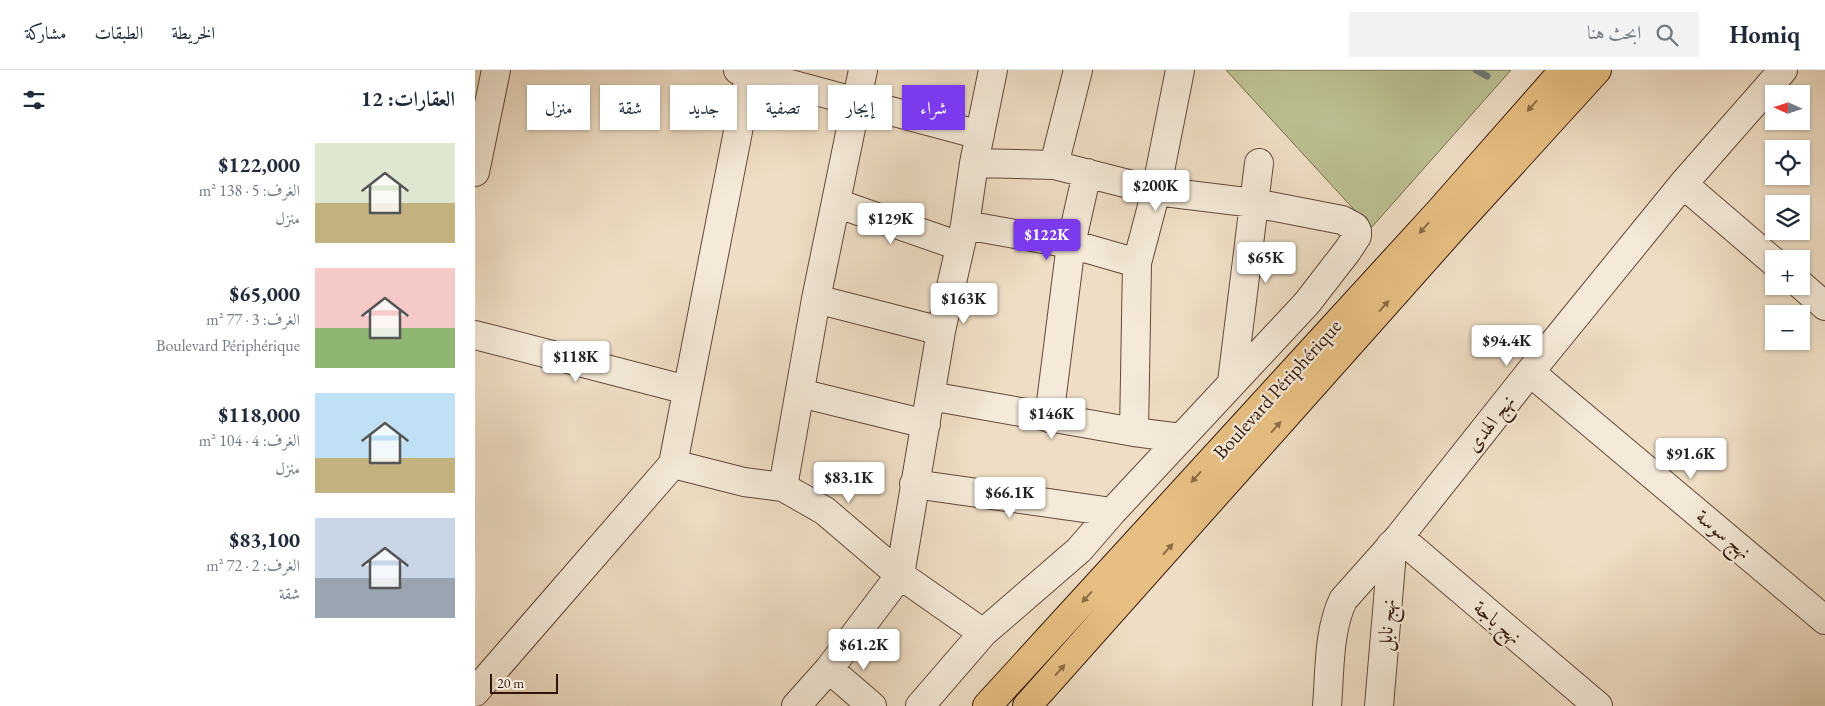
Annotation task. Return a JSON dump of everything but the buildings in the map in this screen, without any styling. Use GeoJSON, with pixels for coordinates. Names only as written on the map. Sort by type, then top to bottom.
{"type":"FeatureCollection","features":[{"type":"Feature","properties":{"kind":"highway","name":"Boulevard Périphérique"},"geometry":{"type":"LineString","coordinates":[[987,706],[1565,70]]}},
{"type":"Feature","properties":{"kind":"highway","name":"Boulevard Périphérique"},"geometry":{"type":"LineString","coordinates":[[1027,706],[1453,228],[1597,70]]}},
{"type":"Feature","properties":{"kind":"street"},"geometry":{"type":"LineString","coordinates":[[475,172],[496,70]]}},
{"type":"Feature","properties":{"kind":"street"},"geometry":{"type":"LineString","coordinates":[[860,85],[863,70]]}},
{"type":"Feature","properties":{"kind":"street"},"geometry":{"type":"LineString","coordinates":[[796,706],[829,669],[900,575],[941,331],[962,235],[979,135],[993,70]]}},
{"type":"Feature","properties":{"kind":"street"},"geometry":{"type":"LineString","coordinates":[[1054,165],[1077,70]]}},
{"type":"Feature","properties":{"kind":"street"},"geometry":{"type":"LineString","coordinates":[[1134,432],[1137,263],[1156,191],[1180,70]]}},
{"type":"Feature","properties":{"kind":"street","name":"نهج الهدى"},"geometry":{"type":"LineString","coordinates":[[1327,706],[1332,643],[1338,610],[1343,600],[1395,541],[1683,184],[1783,70]]}},
{"type":"Feature","properties":{"kind":"street"},"geometry":{"type":"LineString","coordinates":[[475,692],[673,464],[746,71],[828,94]]}},
{"type":"Feature","properties":{"kind":"street"},"geometry":{"type":"LineString","coordinates":[[892,111],[979,135]]}},
{"type":"Feature","properties":{"kind":"street"},"geometry":{"type":"LineString","coordinates":[[783,487],[816,299],[851,130]]}},
{"type":"Feature","properties":{"kind":"street"},"geometry":{"type":"LineString","coordinates":[[920,706],[983,633],[1079,550],[1232,382],[1307,303],[1357,236],[1355,227],[1342,220],[1254,203],[1156,191],[1054,165],[974,163]]}},
{"type":"Feature","properties":{"kind":"street"},"geometry":{"type":"LineString","coordinates":[[1232,382],[1259,163]]}},
{"type":"Feature","properties":{"kind":"street"},"geometry":{"type":"LineString","coordinates":[[1049,418],[1071,244],[1087,173]]}},
{"type":"Feature","properties":{"kind":"street"},"geometry":{"type":"LineString","coordinates":[[1683,184],[1765,254]]}},
{"type":"Feature","properties":{"kind":"street"},"geometry":{"type":"LineString","coordinates":[[836,203],[962,235],[1071,244],[1137,263]]}},
{"type":"Feature","properties":{"kind":"street"},"geometry":{"type":"LineString","coordinates":[[1810,293],[1825,306]]}},
{"type":"Feature","properties":{"kind":"street"},"geometry":{"type":"LineString","coordinates":[[816,299],[941,331]]}},
{"type":"Feature","properties":{"kind":"street"},"geometry":{"type":"LineString","coordinates":[[475,335],[687,390]]}},
{"type":"Feature","properties":{"kind":"street","name":"نهج سوسة"},"geometry":{"type":"LineString","coordinates":[[1530,372],[1825,620]]}},
{"type":"Feature","properties":{"kind":"street"},"geometry":{"type":"LineString","coordinates":[[800,393],[926,424]]}},
{"type":"Feature","properties":{"kind":"street"},"geometry":{"type":"LineString","coordinates":[[930,396],[1049,418],[1181,438]]}},
{"type":"Feature","properties":{"kind":"street"},"geometry":{"type":"LineString","coordinates":[[673,464],[735,480],[783,487],[825,511],[900,575],[983,633]]}},
{"type":"Feature","properties":{"kind":"street"},"geometry":{"type":"LineString","coordinates":[[914,484],[1112,512]]}},
{"type":"Feature","properties":{"kind":"street","name":"نهج نابل"},"geometry":{"type":"LineString","coordinates":[[1379,706],[1391,564],[1395,541]]}},
{"type":"Feature","properties":{"kind":"street","name":"نهج باجة"},"geometry":{"type":"LineString","coordinates":[[1395,541],[1598,706]]}},
{"type":"Feature","properties":{"kind":"street"},"geometry":{"type":"LineString","coordinates":[[829,669],[872,706]]}},
{"type":"Feature","properties":{"kind":"green space"},"geometry":{"type":"Polygon","coordinates":[[[1226,70],[1511,70],[1371,228],[1226,70]]]}},
{"type":"Feature","properties":{"kind":"waterway"},"geometry":{"type":"LineString","coordinates":[[1476,70],[1487,76]]}}]}
